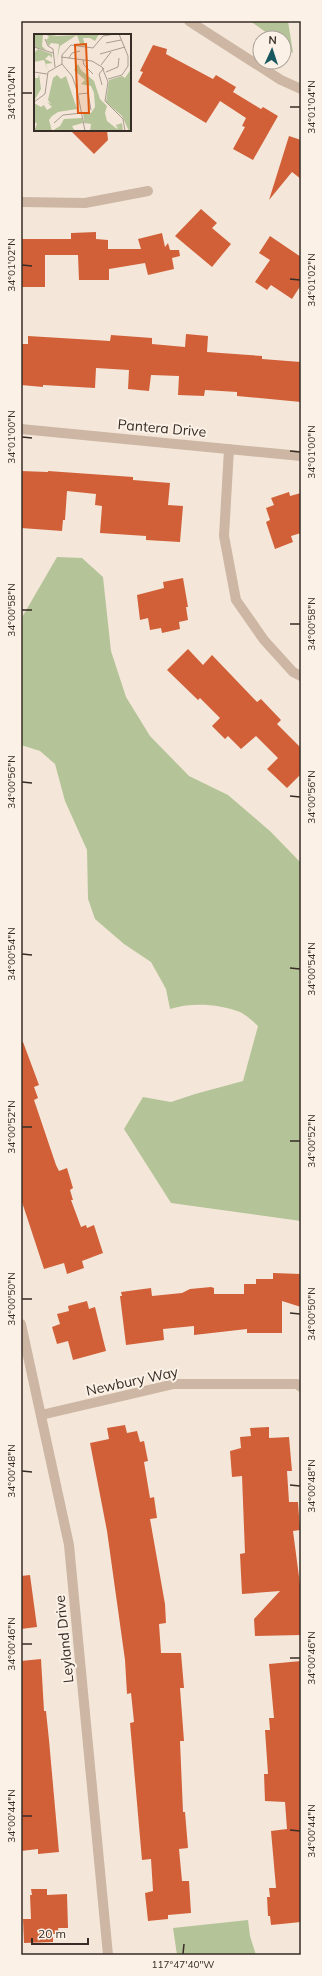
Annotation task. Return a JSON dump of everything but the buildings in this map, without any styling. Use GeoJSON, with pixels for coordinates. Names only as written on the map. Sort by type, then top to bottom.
{"type":"FeatureCollection","features":[{"type":"Feature","properties":{"kind":"street"},"geometry":{"type":"LineString","coordinates":[[189,21],[281,80],[301,89]]}},
{"type":"Feature","properties":{"kind":"street"},"geometry":{"type":"LineString","coordinates":[[21,202],[85,203],[148,191]]}},
{"type":"Feature","properties":{"kind":"street","name":"Pantera Drive"},"geometry":{"type":"LineString","coordinates":[[21,429],[301,456]]}},
{"type":"Feature","properties":{"kind":"street"},"geometry":{"type":"LineString","coordinates":[[230,449],[224,536],[236,600],[264,640],[293,672],[301,676]]}},
{"type":"Feature","properties":{"kind":"street","name":"Leyland Drive"},"geometry":{"type":"LineString","coordinates":[[21,1324],[69,1545],[108,1955]]}},
{"type":"Feature","properties":{"kind":"street","name":"Newbury Way"},"geometry":{"type":"LineString","coordinates":[[41,1415],[174,1384],[297,1384],[301,1387]]}},
{"type":"Feature","properties":{"kind":"green space"},"geometry":{"type":"Polygon","coordinates":[[[250,21],[288,21],[289,30],[263,30],[250,21]]]}},
{"type":"Feature","properties":{"kind":"green space"},"geometry":{"type":"Polygon","coordinates":[[[57,557],[82,558],[103,577],[111,651],[126,697],[150,736],[189,776],[228,795],[271,832],[301,863],[301,1221],[171,1203],[124,1129],[143,1097],[171,1102],[243,1081],[258,1026],[240,1012],[224,1007],[187,1005],[170,1009],[166,989],[151,962],[124,944],[95,919],[88,899],[87,850],[65,801],[55,764],[40,751],[21,745],[21,619],[57,557]]]}},
{"type":"Feature","properties":{"kind":"green space"},"geometry":{"type":"Polygon","coordinates":[[[248,1920],[250,1936],[256,1955],[177,1955],[173,1928],[248,1920]]]}}]}
